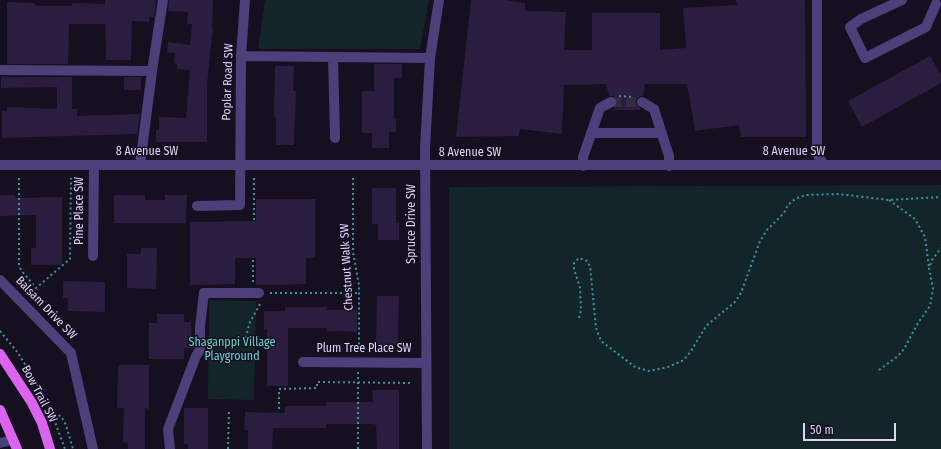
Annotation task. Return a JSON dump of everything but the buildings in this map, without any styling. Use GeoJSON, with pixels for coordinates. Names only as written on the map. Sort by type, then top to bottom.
{"type":"FeatureCollection","features":[{"type":"Feature","properties":{"kind":"main road","name":"Bow Trail SW"},"geometry":{"type":"LineString","coordinates":[[0,354],[32,403],[42,423],[50,449]]}},
{"type":"Feature","properties":{"kind":"main road"},"geometry":{"type":"LineString","coordinates":[[0,410],[15,444]]}},
{"type":"Feature","properties":{"kind":"street"},"geometry":{"type":"LineString","coordinates":[[140,165],[163,0]]}},
{"type":"Feature","properties":{"kind":"street","name":"Poplar Road SW"},"geometry":{"type":"LineString","coordinates":[[197,206],[240,205],[239,166],[241,56],[245,0]]}},
{"type":"Feature","properties":{"kind":"street","name":"Spruce Drive SW"},"geometry":{"type":"LineString","coordinates":[[427,449],[425,166],[430,58],[439,0]]}},
{"type":"Feature","properties":{"kind":"street"},"geometry":{"type":"LineString","coordinates":[[817,0],[817,154],[824,165]]}},
{"type":"Feature","properties":{"kind":"street"},"geometry":{"type":"LineString","coordinates":[[902,0],[850,27],[865,58],[926,27],[935,4]]}},
{"type":"Feature","properties":{"kind":"street"},"geometry":{"type":"LineString","coordinates":[[241,56],[430,58]]}},
{"type":"Feature","properties":{"kind":"street"},"geometry":{"type":"LineString","coordinates":[[333,57],[335,138]]}},
{"type":"Feature","properties":{"kind":"street"},"geometry":{"type":"LineString","coordinates":[[0,70],[152,71]]}},
{"type":"Feature","properties":{"kind":"street"},"geometry":{"type":"LineString","coordinates":[[583,166],[583,157],[600,108],[614,99]]}},
{"type":"Feature","properties":{"kind":"street"},"geometry":{"type":"LineString","coordinates":[[640,99],[654,109],[669,156],[669,166]]}},
{"type":"Feature","properties":{"kind":"street"},"geometry":{"type":"LineString","coordinates":[[591,133],[662,133]]}},
{"type":"Feature","properties":{"kind":"street","name":"8 Avenue SW"},"geometry":{"type":"LineString","coordinates":[[0,165],[941,165]]}},
{"type":"Feature","properties":{"kind":"street","name":"Pine Place SW"},"geometry":{"type":"LineString","coordinates":[[93,256],[94,165]]}},
{"type":"Feature","properties":{"kind":"street","name":"Balsam Drive SW"},"geometry":{"type":"LineString","coordinates":[[0,280],[71,353],[93,449]]}},
{"type":"Feature","properties":{"kind":"street"},"geometry":{"type":"LineString","coordinates":[[170,449],[168,430],[200,350],[200,326],[204,293],[257,290]]}},
{"type":"Feature","properties":{"kind":"street","name":"Plum Tree Place SW"},"geometry":{"type":"LineString","coordinates":[[303,362],[426,363]]}},
{"type":"Feature","properties":{"kind":"street"},"geometry":{"type":"LineString","coordinates":[[0,443],[15,444]]}},
{"type":"Feature","properties":{"kind":"path"},"geometry":{"type":"LineString","coordinates":[[614,99],[640,99]]}},
{"type":"Feature","properties":{"kind":"path"},"geometry":{"type":"LineString","coordinates":[[19,178],[19,264],[21,270],[36,288],[70,259],[70,178]]}},
{"type":"Feature","properties":{"kind":"path"},"geometry":{"type":"LineString","coordinates":[[254,178],[254,221]]}},
{"type":"Feature","properties":{"kind":"path","name":"Chestnut Walk SW"},"geometry":{"type":"LineString","coordinates":[[354,178],[353,252],[359,292],[359,356]]}},
{"type":"Feature","properties":{"kind":"path"},"geometry":{"type":"LineString","coordinates":[[579,318],[581,310],[580,288],[574,269],[574,264],[579,258],[587,261],[590,266],[596,328],[601,341],[635,367],[649,371],[668,367],[684,360],[691,352],[706,326],[735,302],[741,293],[760,241],[767,230],[784,214],[788,204],[795,199],[806,195],[838,194],[888,199],[941,197]]}},
{"type":"Feature","properties":{"kind":"path"},"geometry":{"type":"LineString","coordinates":[[879,370],[898,356],[904,349],[918,323],[930,306],[933,289],[925,236],[915,219],[888,199]]}},
{"type":"Feature","properties":{"kind":"path"},"geometry":{"type":"LineString","coordinates":[[929,268],[932,260],[941,248]]}},
{"type":"Feature","properties":{"kind":"path"},"geometry":{"type":"LineString","coordinates":[[253,258],[257,290],[261,302],[259,310],[249,324],[246,338],[258,342],[266,340]]}},
{"type":"Feature","properties":{"kind":"path"},"geometry":{"type":"LineString","coordinates":[[257,290],[359,292]]}},
{"type":"Feature","properties":{"kind":"path"},"geometry":{"type":"LineString","coordinates":[[0,331],[18,353],[39,386],[56,423],[65,449]]}},
{"type":"Feature","properties":{"kind":"path"},"geometry":{"type":"LineString","coordinates":[[358,370],[358,449]]}},
{"type":"Feature","properties":{"kind":"path"},"geometry":{"type":"LineString","coordinates":[[279,409],[279,389],[317,388],[317,382],[413,383]]}},
{"type":"Feature","properties":{"kind":"path"},"geometry":{"type":"LineString","coordinates":[[228,449],[229,409]]}},
{"type":"Feature","properties":{"kind":"path"},"geometry":{"type":"LineString","coordinates":[[52,414],[61,416],[66,425],[73,449]]}},
{"type":"Feature","properties":{"kind":"green space"},"geometry":{"type":"Polygon","coordinates":[[[265,0],[429,0],[420,49],[258,49],[265,0]]]}},
{"type":"Feature","properties":{"kind":"green space"},"geometry":{"type":"Polygon","coordinates":[[[941,185],[941,449],[449,449],[449,187],[941,185]]]}},
{"type":"Feature","properties":{"kind":"green space","name":"Shaganppi Village Playground"},"geometry":{"type":"Polygon","coordinates":[[[209,300],[256,301],[254,400],[208,399],[209,300]]]}},
{"type":"Feature","properties":{"kind":"tunnel"},"geometry":{"type":"LineString","coordinates":[[611,102],[642,102]]}}]}
